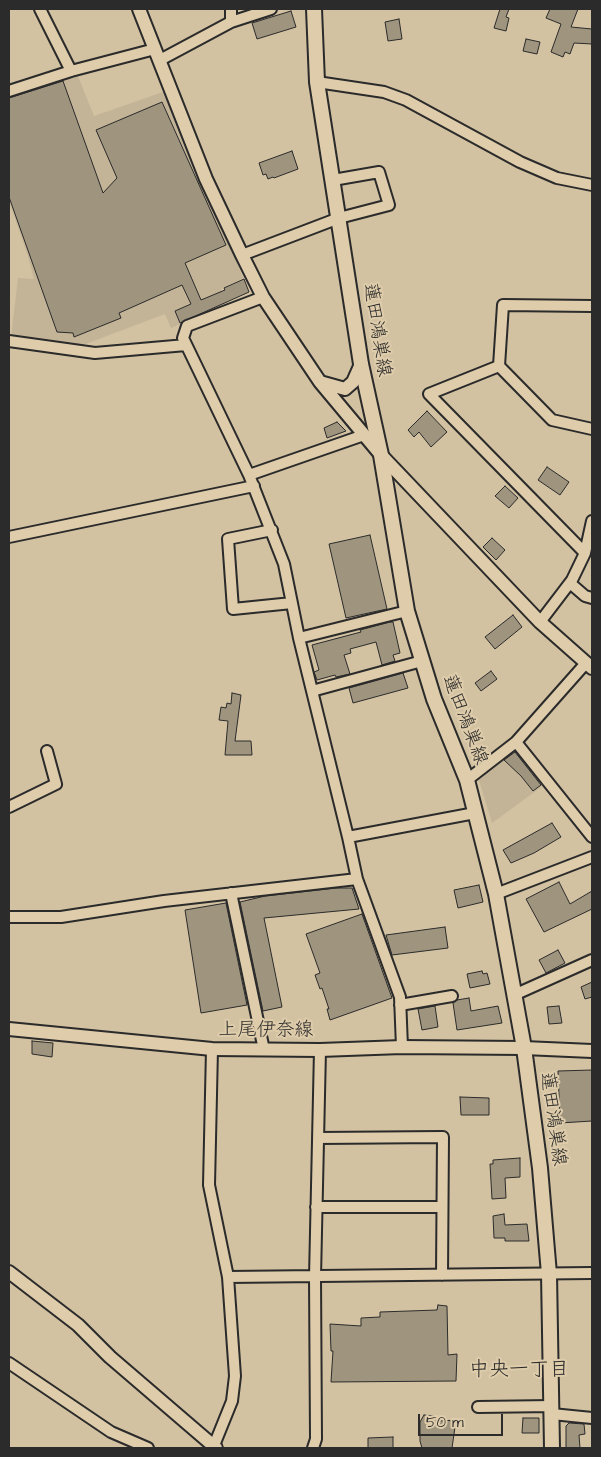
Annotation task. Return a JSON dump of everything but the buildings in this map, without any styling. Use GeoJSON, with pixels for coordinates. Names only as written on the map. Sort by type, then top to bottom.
{"type":"FeatureCollection","features":[{"type":"Feature","properties":{"kind":"main road","name":"蓮田鴻巣線"},"geometry":{"type":"LineString","coordinates":[[314,9],[317,82],[361,364],[381,455],[407,611],[434,699],[467,780],[496,894],[524,1048],[540,1168],[549,1274],[552,1448]]}},
{"type":"Feature","properties":{"kind":"street"},"geometry":{"type":"LineString","coordinates":[[40,9],[71,71]]}},
{"type":"Feature","properties":{"kind":"street"},"geometry":{"type":"LineString","coordinates":[[139,9],[206,179],[242,255],[263,297],[320,382],[381,455],[540,622],[589,665],[516,742],[467,780]]}},
{"type":"Feature","properties":{"kind":"street"},"geometry":{"type":"LineString","coordinates":[[231,9],[231,22]]}},
{"type":"Feature","properties":{"kind":"street"},"geometry":{"type":"LineString","coordinates":[[9,91],[71,71],[158,55],[231,22],[271,9]]}},
{"type":"Feature","properties":{"kind":"street"},"geometry":{"type":"LineString","coordinates":[[317,82],[384,92],[398,97],[520,162],[558,178],[592,185]]}},
{"type":"Feature","properties":{"kind":"street"},"geometry":{"type":"LineString","coordinates":[[242,255],[339,218],[389,205],[379,172],[333,180]]}},
{"type":"Feature","properties":{"kind":"street"},"geometry":{"type":"LineString","coordinates":[[263,297],[187,326],[183,338],[250,475],[284,564],[299,638],[357,879],[400,997],[402,1047]]}},
{"type":"Feature","properties":{"kind":"street"},"geometry":{"type":"LineString","coordinates":[[592,306],[503,305],[499,366],[552,420],[592,428]]}},
{"type":"Feature","properties":{"kind":"street"},"geometry":{"type":"LineString","coordinates":[[9,340],[95,353],[186,345]]}},
{"type":"Feature","properties":{"kind":"street"},"geometry":{"type":"LineString","coordinates":[[320,382],[345,389],[353,382],[361,364]]}},
{"type":"Feature","properties":{"kind":"street"},"geometry":{"type":"LineString","coordinates":[[499,366],[429,394],[585,553]]}},
{"type":"Feature","properties":{"kind":"street"},"geometry":{"type":"LineString","coordinates":[[250,475],[364,435]]}},
{"type":"Feature","properties":{"kind":"street"},"geometry":{"type":"LineString","coordinates":[[9,537],[254,486]]}},
{"type":"Feature","properties":{"kind":"street"},"geometry":{"type":"LineString","coordinates":[[540,622],[570,583],[585,553],[592,527]]}},
{"type":"Feature","properties":{"kind":"street"},"geometry":{"type":"LineString","coordinates":[[272,530],[228,539],[233,609],[292,603]]}},
{"type":"Feature","properties":{"kind":"street"},"geometry":{"type":"LineString","coordinates":[[570,583],[585,596],[592,598]]}},
{"type":"Feature","properties":{"kind":"street"},"geometry":{"type":"LineString","coordinates":[[299,638],[407,611]]}},
{"type":"Feature","properties":{"kind":"street"},"geometry":{"type":"LineString","coordinates":[[312,691],[422,661]]}},
{"type":"Feature","properties":{"kind":"street"},"geometry":{"type":"LineString","coordinates":[[516,742],[592,837]]}},
{"type":"Feature","properties":{"kind":"street"},"geometry":{"type":"LineString","coordinates":[[9,807],[56,784],[47,751]]}},
{"type":"Feature","properties":{"kind":"street"},"geometry":{"type":"LineString","coordinates":[[348,837],[475,813]]}},
{"type":"Feature","properties":{"kind":"street"},"geometry":{"type":"LineString","coordinates":[[496,894],[592,857]]}},
{"type":"Feature","properties":{"kind":"street"},"geometry":{"type":"LineString","coordinates":[[9,917],[61,917],[164,901],[357,879]]}},
{"type":"Feature","properties":{"kind":"street"},"geometry":{"type":"LineString","coordinates":[[231,893],[264,1050]]}},
{"type":"Feature","properties":{"kind":"street"},"geometry":{"type":"LineString","coordinates":[[514,995],[592,960]]}},
{"type":"Feature","properties":{"kind":"street"},"geometry":{"type":"LineString","coordinates":[[400,1004],[452,996]]}},
{"type":"Feature","properties":{"kind":"street","name":"上尾伊奈線"},"geometry":{"type":"LineString","coordinates":[[9,1030],[212,1049],[320,1050],[402,1047],[524,1048],[592,1051]]}},
{"type":"Feature","properties":{"kind":"street"},"geometry":{"type":"LineString","coordinates":[[9,1272],[78,1325],[110,1357],[215,1448],[232,1401],[235,1376],[228,1277],[209,1185],[212,1049]]}},
{"type":"Feature","properties":{"kind":"street"},"geometry":{"type":"LineString","coordinates":[[313,1448],[316,1439],[315,1277],[320,1050]]}},
{"type":"Feature","properties":{"kind":"street"},"geometry":{"type":"LineString","coordinates":[[318,1138],[443,1137],[442,1274]]}},
{"type":"Feature","properties":{"kind":"street"},"geometry":{"type":"LineString","coordinates":[[316,1207],[442,1207]]}},
{"type":"Feature","properties":{"kind":"street"},"geometry":{"type":"LineString","coordinates":[[228,1277],[592,1272]]}},
{"type":"Feature","properties":{"kind":"street"},"geometry":{"type":"LineString","coordinates":[[9,1363],[110,1432],[148,1448]]}},
{"type":"Feature","properties":{"kind":"street"},"geometry":{"type":"LineString","coordinates":[[478,1406],[552,1410],[592,1418]]}},
{"type":"Feature","properties":{"kind":"shaded area"},"geometry":{"type":"Polygon","coordinates":[[[77,74],[94,116],[166,91],[243,278],[221,289],[227,303],[171,328],[165,314],[75,348],[11,337],[18,278],[34,279],[9,202],[9,97],[77,74]]]}},
{"type":"Feature","properties":{"kind":"shaded area"},"geometry":{"type":"Polygon","coordinates":[[[511,749],[516,749],[544,785],[492,823],[478,777],[511,749]]]}},
{"type":"Feature","properties":{"kind":"district","name":"中央一丁目"},"geometry":{"type":"Point","coordinates":[519,1371]}}]}
